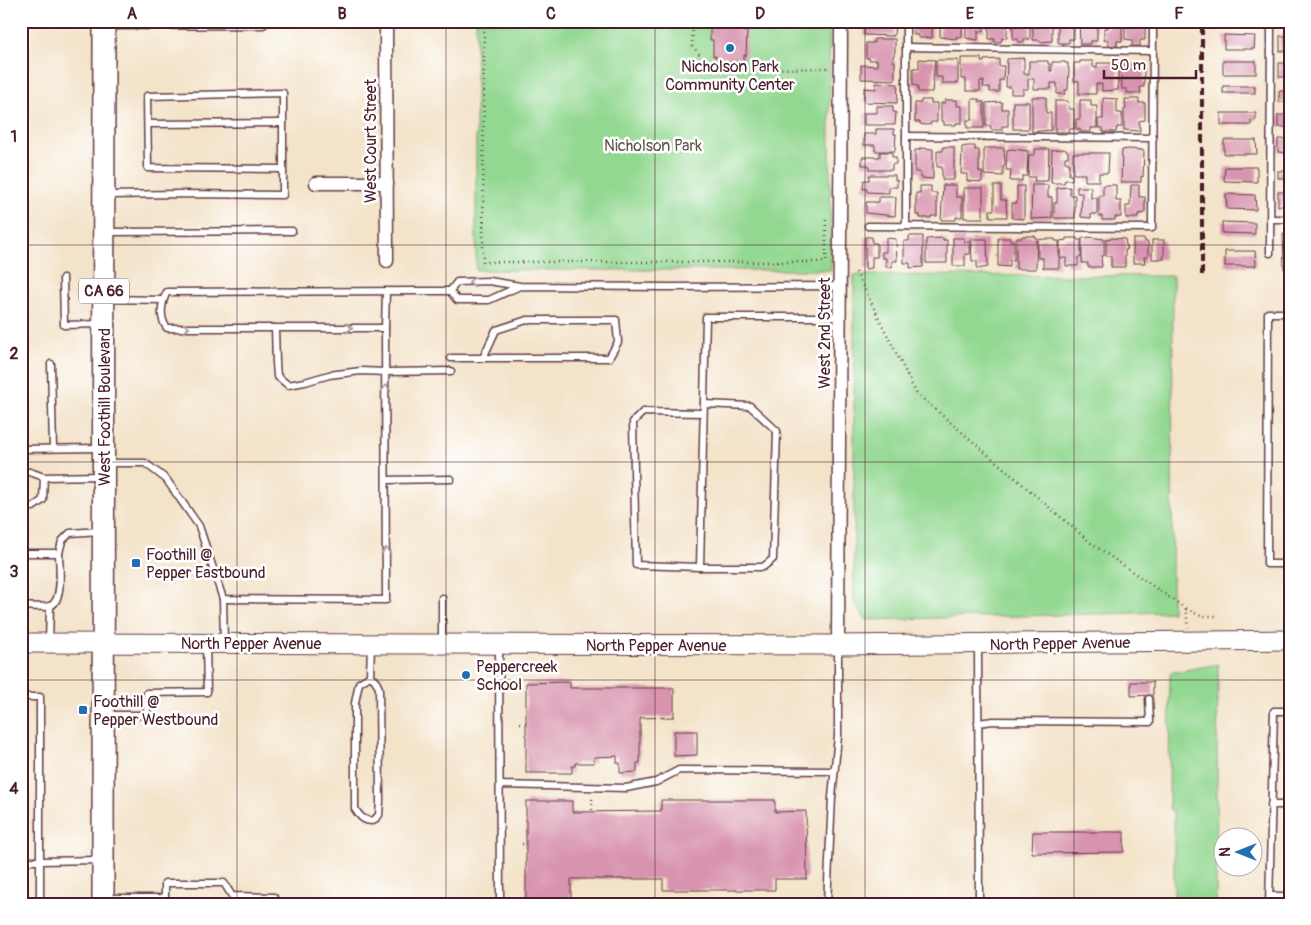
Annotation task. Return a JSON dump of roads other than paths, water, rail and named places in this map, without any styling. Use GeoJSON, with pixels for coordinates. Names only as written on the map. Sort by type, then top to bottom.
{"type":"FeatureCollection","features":[{"type":"Feature","properties":{"kind":"main road","name":"West Foothill Boulevard"},"geometry":{"type":"LineString","coordinates":[[103,901],[104,24]]}},
{"type":"Feature","properties":{"kind":"main road","name":"North Pepper Avenue"},"geometry":{"type":"LineString","coordinates":[[21,644],[838,645],[1290,640]]}},
{"type":"Feature","properties":{"kind":"street","name":"West Court Street"},"geometry":{"type":"LineString","coordinates":[[386,21],[387,261]]}},
{"type":"Feature","properties":{"kind":"street","name":"West 2nd Street"},"geometry":{"type":"LineString","coordinates":[[838,645],[840,21]]}},
{"type":"Feature","properties":{"kind":"street"},"geometry":{"type":"LineString","coordinates":[[316,184],[387,183]]}},
{"type":"Feature","properties":{"kind":"lane"},"geometry":{"type":"LineString","coordinates":[[104,24],[262,25],[269,21]]}},
{"type":"Feature","properties":{"kind":"lane"},"geometry":{"type":"LineString","coordinates":[[906,21],[906,226]]}},
{"type":"Feature","properties":{"kind":"lane"},"geometry":{"type":"LineString","coordinates":[[868,226],[1152,228],[1153,21]]}},
{"type":"Feature","properties":{"kind":"lane"},"geometry":{"type":"LineString","coordinates":[[1270,253],[1271,21]]}},
{"type":"Feature","properties":{"kind":"lane"},"geometry":{"type":"LineString","coordinates":[[906,47],[1153,51]]}},
{"type":"Feature","properties":{"kind":"lane"},"geometry":{"type":"LineString","coordinates":[[104,196],[178,194],[283,195],[283,169],[283,93],[147,96],[148,168],[283,169]]}},
{"type":"Feature","properties":{"kind":"lane"},"geometry":{"type":"LineString","coordinates":[[148,124],[283,123]]}},
{"type":"Feature","properties":{"kind":"lane"},"geometry":{"type":"LineString","coordinates":[[906,136],[1153,138]]}},
{"type":"Feature","properties":{"kind":"lane"},"geometry":{"type":"LineString","coordinates":[[1270,219],[1290,219]]}},
{"type":"Feature","properties":{"kind":"lane"},"geometry":{"type":"LineString","coordinates":[[104,232],[292,231]]}},
{"type":"Feature","properties":{"kind":"lane"},"geometry":{"type":"LineString","coordinates":[[64,278],[64,325],[104,324]]}},
{"type":"Feature","properties":{"kind":"lane"},"geometry":{"type":"LineString","coordinates":[[450,291],[457,282],[489,281],[520,286],[840,286]]}},
{"type":"Feature","properties":{"kind":"lane"},"geometry":{"type":"LineString","coordinates":[[450,291],[457,300],[489,300],[520,286]]}},
{"type":"Feature","properties":{"kind":"lane"},"geometry":{"type":"LineString","coordinates":[[223,599],[386,600],[386,291]]}},
{"type":"Feature","properties":{"kind":"lane"},"geometry":{"type":"LineString","coordinates":[[386,328],[168,328],[162,322],[163,300],[168,292],[450,291]]}},
{"type":"Feature","properties":{"kind":"lane"},"geometry":{"type":"LineString","coordinates":[[104,299],[163,300]]}},
{"type":"Feature","properties":{"kind":"lane"},"geometry":{"type":"LineString","coordinates":[[1290,313],[1268,312],[1267,555],[1267,564],[1290,564]]}},
{"type":"Feature","properties":{"kind":"lane"},"geometry":{"type":"LineString","coordinates":[[700,566],[706,317],[840,317]]}},
{"type":"Feature","properties":{"kind":"lane"},"geometry":{"type":"LineString","coordinates":[[450,358],[483,358],[609,358],[618,342],[616,320],[527,320],[496,330],[483,358]]}},
{"type":"Feature","properties":{"kind":"lane"},"geometry":{"type":"LineString","coordinates":[[276,328],[278,376],[288,385],[329,375],[353,372],[450,371]]}},
{"type":"Feature","properties":{"kind":"lane"},"geometry":{"type":"LineString","coordinates":[[51,364],[53,448]]}},
{"type":"Feature","properties":{"kind":"lane"},"geometry":{"type":"LineString","coordinates":[[703,413],[643,412],[633,422],[636,565],[764,566],[773,559],[777,431],[750,406],[704,404]]}},
{"type":"Feature","properties":{"kind":"lane"},"geometry":{"type":"LineString","coordinates":[[21,448],[53,448],[104,462],[145,464],[166,479],[199,526],[223,599],[207,692],[147,693],[147,715],[104,715]]}},
{"type":"Feature","properties":{"kind":"lane"},"geometry":{"type":"LineString","coordinates":[[21,472],[30,472],[44,477],[104,462]]}},
{"type":"Feature","properties":{"kind":"lane"},"geometry":{"type":"LineString","coordinates":[[21,507],[33,507],[42,500],[44,477]]}},
{"type":"Feature","properties":{"kind":"lane"},"geometry":{"type":"LineString","coordinates":[[386,480],[451,480]]}},
{"type":"Feature","properties":{"kind":"lane"},"geometry":{"type":"LineString","coordinates":[[21,606],[50,606],[57,600],[59,593],[59,553],[62,541],[70,533],[104,531]]}},
{"type":"Feature","properties":{"kind":"lane"},"geometry":{"type":"LineString","coordinates":[[21,553],[59,553]]}},
{"type":"Feature","properties":{"kind":"lane"},"geometry":{"type":"LineString","coordinates":[[442,598],[442,644]]}},
{"type":"Feature","properties":{"kind":"lane"},"geometry":{"type":"LineString","coordinates":[[50,606],[50,643]]}},
{"type":"Feature","properties":{"kind":"lane"},"geometry":{"type":"LineString","coordinates":[[370,676],[371,644]]}},
{"type":"Feature","properties":{"kind":"lane"},"geometry":{"type":"LineString","coordinates":[[499,644],[500,904]]}},
{"type":"Feature","properties":{"kind":"lane"},"geometry":{"type":"LineString","coordinates":[[978,644],[979,904]]}},
{"type":"Feature","properties":{"kind":"lane"},"geometry":{"type":"LineString","coordinates":[[827,904],[834,771],[838,736],[838,645]]}},
{"type":"Feature","properties":{"kind":"lane"},"geometry":{"type":"LineString","coordinates":[[370,676],[375,680],[379,688],[380,802],[379,815],[373,821],[366,821],[359,816],[355,809],[355,703],[359,683],[370,676]]}},
{"type":"Feature","properties":{"kind":"lane"},"geometry":{"type":"LineString","coordinates":[[21,697],[40,697],[40,904]]}},
{"type":"Feature","properties":{"kind":"lane"},"geometry":{"type":"LineString","coordinates":[[978,724],[993,721],[1150,722],[1149,699]]}},
{"type":"Feature","properties":{"kind":"lane"},"geometry":{"type":"LineString","coordinates":[[1269,904],[1274,711],[1290,711]]}},
{"type":"Feature","properties":{"kind":"lane"},"geometry":{"type":"LineString","coordinates":[[500,785],[626,788],[656,782],[679,770],[834,771]]}},
{"type":"Feature","properties":{"kind":"lane"},"geometry":{"type":"LineString","coordinates":[[1271,805],[1290,805]]}},
{"type":"Feature","properties":{"kind":"lane"},"geometry":{"type":"LineString","coordinates":[[21,861],[104,860]]}},
{"type":"Feature","properties":{"kind":"lane"},"geometry":{"type":"LineString","coordinates":[[103,901],[165,898],[165,883],[224,883],[232,896],[274,897]]}},
{"type":"Feature","properties":{"kind":"lane"},"geometry":{"type":"LineString","coordinates":[[1270,896],[1290,896]]}},
{"type":"Feature","properties":{"kind":"railway"},"geometry":{"type":"LineString","coordinates":[[1202,21],[1202,275]]}},
{"type":"Feature","properties":{"kind":"place","name":"Nicholson Park Community Center"},"geometry":{"type":"Point","coordinates":[730,48]}},
{"type":"Feature","properties":{"kind":"place","name":"Foothill @ Pepper Eastbound"},"geometry":{"type":"Point","coordinates":[136,563]}},
{"type":"Feature","properties":{"kind":"place","name":"Peppercreek School"},"geometry":{"type":"Point","coordinates":[466,675]}},
{"type":"Feature","properties":{"kind":"place","name":"Foothill @ Pepper Westbound"},"geometry":{"type":"Point","coordinates":[83,710]}},
{"type":"Feature","properties":{"kind":"park label","name":"Nicholson Park"},"geometry":{"type":"Point","coordinates":[653,145]}}]}
